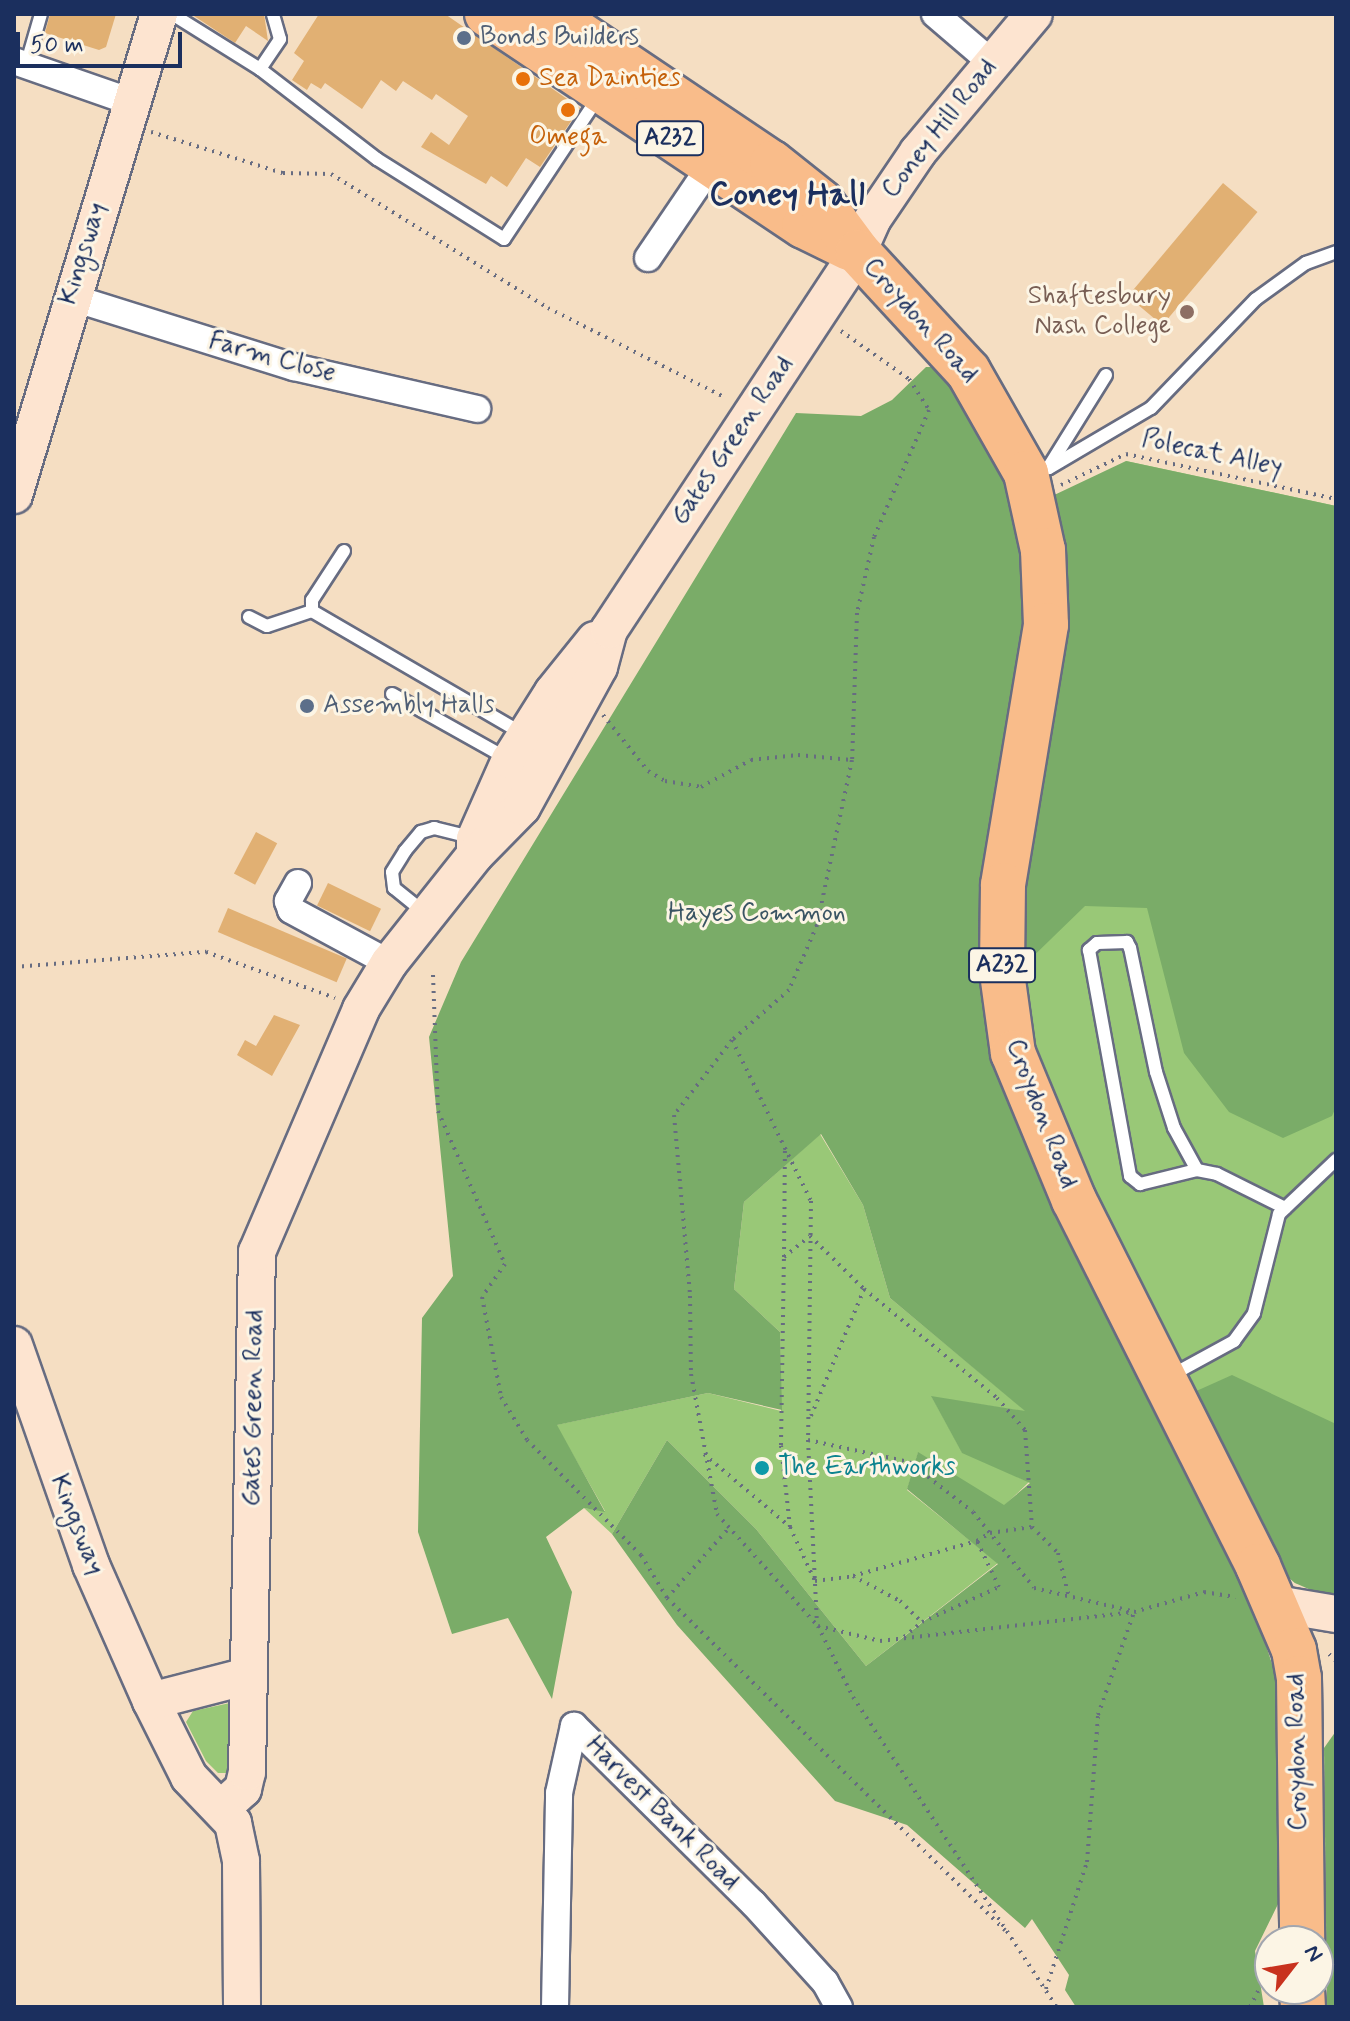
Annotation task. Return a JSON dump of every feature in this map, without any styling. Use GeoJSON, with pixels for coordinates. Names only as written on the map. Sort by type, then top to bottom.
{"type":"FeatureCollection","features":[{"type":"Feature","properties":{"kind":"highway","name":"Croydon Road"},"geometry":{"type":"LineString","coordinates":[[487,14],[601,92],[721,151]]}},
{"type":"Feature","properties":{"kind":"highway","name":"Croydon Road"},"geometry":{"type":"LineString","coordinates":[[550,14],[721,151],[804,226],[858,252],[902,294],[968,371],[1037,471],[1046,625],[1003,885],[1007,1017],[1028,1094],[1163,1381],[1276,1604],[1299,1678],[1302,1925]]}},
{"type":"Feature","properties":{"kind":"street","name":"Kingsway"},"geometry":{"type":"LineString","coordinates":[[14,495],[70,297],[138,116],[159,14]]}},
{"type":"Feature","properties":{"kind":"street"},"geometry":{"type":"LineString","coordinates":[[935,14],[991,62]]}},
{"type":"Feature","properties":{"kind":"street","name":"Coney Hill Road"},"geometry":{"type":"LineString","coordinates":[[858,252],[872,220],[918,152],[1034,14]]}},
{"type":"Feature","properties":{"kind":"street"},"geometry":{"type":"LineString","coordinates":[[20,63],[138,116]]}},
{"type":"Feature","properties":{"kind":"street"},"geometry":{"type":"LineString","coordinates":[[648,258],[721,151]]}},
{"type":"Feature","properties":{"kind":"street","name":"Gates Green Road"},"geometry":{"type":"LineString","coordinates":[[475,847],[522,807],[585,691],[609,630],[858,252]]}},
{"type":"Feature","properties":{"kind":"street","name":"Farm Close"},"geometry":{"type":"LineString","coordinates":[[70,297],[294,367],[477,409]]}},
{"type":"Feature","properties":{"kind":"street","name":"Gates Green Road"},"geometry":{"type":"LineString","coordinates":[[223,1807],[245,1782],[257,1252],[361,1009],[389,963],[475,847],[518,747],[582,652],[609,630]]}},
{"type":"Feature","properties":{"kind":"street"},"geometry":{"type":"LineString","coordinates":[[298,883],[288,901],[291,910],[389,963]]}},
{"type":"Feature","properties":{"kind":"street","name":"Kingsway"},"geometry":{"type":"LineString","coordinates":[[14,1345],[91,1565],[151,1701],[189,1777],[202,1794],[223,1807]]}},
{"type":"Feature","properties":{"kind":"street"},"geometry":{"type":"LineString","coordinates":[[1276,1604],[1336,1614]]}},
{"type":"Feature","properties":{"kind":"street"},"geometry":{"type":"LineString","coordinates":[[151,1701],[248,1676]]}},
{"type":"Feature","properties":{"kind":"street","name":"Harvest Bank Road"},"geometry":{"type":"LineString","coordinates":[[555,2007],[559,1793],[574,1726],[753,1903],[825,1982],[839,2007]]}},
{"type":"Feature","properties":{"kind":"street"},"geometry":{"type":"LineString","coordinates":[[223,1807],[236,1831],[241,1861],[242,2007]]}},
{"type":"Feature","properties":{"kind":"lane"},"geometry":{"type":"LineString","coordinates":[[20,63],[41,14]]}},
{"type":"Feature","properties":{"kind":"lane"},"geometry":{"type":"LineString","coordinates":[[172,14],[260,69],[377,159],[504,239],[601,92]]}},
{"type":"Feature","properties":{"kind":"lane"},"geometry":{"type":"LineString","coordinates":[[260,69],[280,39],[273,14]]}},
{"type":"Feature","properties":{"kind":"lane"},"geometry":{"type":"LineString","coordinates":[[1037,471],[1151,408],[1256,299],[1306,263],[1336,252]]}},
{"type":"Feature","properties":{"kind":"lane"},"geometry":{"type":"LineString","coordinates":[[1037,471],[1106,375]]}},
{"type":"Feature","properties":{"kind":"lane"},"geometry":{"type":"LineString","coordinates":[[312,611],[312,600],[344,551]]}},
{"type":"Feature","properties":{"kind":"lane"},"geometry":{"type":"LineString","coordinates":[[249,617],[267,626],[312,611]]}},
{"type":"Feature","properties":{"kind":"lane"},"geometry":{"type":"LineString","coordinates":[[312,611],[518,747]]}},
{"type":"Feature","properties":{"kind":"lane"},"geometry":{"type":"LineString","coordinates":[[392,694],[518,747]]}},
{"type":"Feature","properties":{"kind":"lane"},"geometry":{"type":"LineString","coordinates":[[427,915],[394,888],[392,872],[399,861],[421,832],[434,828],[446,827],[475,847]]}},
{"type":"Feature","properties":{"kind":"lane"},"geometry":{"type":"LineString","coordinates":[[1197,1170],[1178,1137],[1156,1072],[1127,942],[1097,943],[1089,950],[1130,1176],[1140,1184],[1197,1170],[1217,1174],[1285,1208]]}},
{"type":"Feature","properties":{"kind":"lane"},"geometry":{"type":"LineString","coordinates":[[1163,1381],[1234,1341],[1254,1313],[1285,1208],[1335,1166]]}},
{"type":"Feature","properties":{"kind":"path"},"geometry":{"type":"LineString","coordinates":[[138,116],[283,173],[331,174],[548,308],[726,398]]}},
{"type":"Feature","properties":{"kind":"path"},"geometry":{"type":"LineString","coordinates":[[819,312],[909,379],[929,410],[870,552],[857,613],[852,760],[817,925],[789,990],[732,1040],[674,1115],[690,1296],[691,1374],[717,1514],[818,1626],[853,1697],[1057,2007]]}},
{"type":"Feature","properties":{"kind":"path","name":"Polecat Alley"},"geometry":{"type":"LineString","coordinates":[[1037,471],[1059,486],[1126,454],[1336,499]]}},
{"type":"Feature","properties":{"kind":"path"},"geometry":{"type":"LineString","coordinates":[[585,691],[624,745],[648,771],[665,781],[701,787],[751,760],[798,755],[852,760]]}},
{"type":"Feature","properties":{"kind":"path"},"geometry":{"type":"LineString","coordinates":[[14,967],[206,952],[290,978],[361,1009]]}},
{"type":"Feature","properties":{"kind":"path"},"geometry":{"type":"LineString","coordinates":[[433,975],[438,1111],[505,1264],[482,1297],[501,1397],[527,1440],[641,1555],[667,1598],[1012,1936]]}},
{"type":"Feature","properties":{"kind":"path"},"geometry":{"type":"LineString","coordinates":[[732,1040],[811,1201],[808,1440],[818,1626]]}},
{"type":"Feature","properties":{"kind":"path"},"geometry":{"type":"LineString","coordinates":[[786,1149],[781,1445],[790,1527],[815,1581]]}},
{"type":"Feature","properties":{"kind":"path"},"geometry":{"type":"LineString","coordinates":[[784,1257],[810,1236]]}},
{"type":"Feature","properties":{"kind":"path"},"geometry":{"type":"LineString","coordinates":[[810,1236],[864,1289],[997,1398],[1025,1430],[1032,1527],[1058,1553],[1069,1597]]}},
{"type":"Feature","properties":{"kind":"path"},"geometry":{"type":"LineString","coordinates":[[809,1421],[864,1289]]}},
{"type":"Feature","properties":{"kind":"path"},"geometry":{"type":"LineString","coordinates":[[808,1440],[909,1462],[973,1512],[1034,1588],[1134,1612]]}},
{"type":"Feature","properties":{"kind":"path"},"geometry":{"type":"LineString","coordinates":[[704,1454],[790,1527]]}},
{"type":"Feature","properties":{"kind":"path"},"geometry":{"type":"LineString","coordinates":[[667,1598],[729,1527]]}},
{"type":"Feature","properties":{"kind":"path"},"geometry":{"type":"LineString","coordinates":[[815,1581],[853,1576],[977,1541],[990,1533],[1032,1527]]}},
{"type":"Feature","properties":{"kind":"path"},"geometry":{"type":"LineString","coordinates":[[902,1639],[922,1622],[999,1587],[977,1541]]}},
{"type":"Feature","properties":{"kind":"path"},"geometry":{"type":"LineString","coordinates":[[853,1576],[900,1601],[922,1622]]}},
{"type":"Feature","properties":{"kind":"path"},"geometry":{"type":"LineString","coordinates":[[818,1626],[880,1641],[1134,1612],[1204,1592],[1276,1604]]}},
{"type":"Feature","properties":{"kind":"path"},"geometry":{"type":"LineString","coordinates":[[1045,1989],[1087,1862],[1098,1715],[1134,1612]]}},
{"type":"Feature","properties":{"kind":"green space","name":"Hayes Common"},"geometry":{"type":"Polygon","coordinates":[[[926,367],[947,367],[1032,503],[1040,607],[990,979],[1246,1585],[1281,1691],[1279,1902],[1268,1925],[1254,1925],[1254,2005],[1264,2007],[1076,2007],[1065,1990],[1069,1975],[1032,1919],[1025,1928],[907,1825],[835,1801],[677,1625],[612,1534],[667,1440],[756,1529],[866,1666],[998,1564],[907,1489],[918,1452],[1004,1505],[1030,1483],[962,1453],[931,1396],[1025,1411],[890,1298],[863,1205],[821,1134],[744,1202],[734,1289],[780,1332],[782,1410],[708,1393],[557,1425],[605,1512],[584,1508],[546,1537],[572,1592],[552,1699],[508,1618],[452,1634],[418,1532],[422,1318],[453,1276],[429,1037],[461,962],[796,413],[861,416],[892,400],[926,367]]]}},
{"type":"Feature","properties":{"kind":"green space"},"geometry":{"type":"Polygon","coordinates":[[[1126,461],[1336,506],[1336,1593],[1295,1583],[1272,1563],[1022,1046],[1011,892],[1126,461]]]}},
{"type":"Feature","properties":{"kind":"green space"},"geometry":{"type":"Polygon","coordinates":[[[1126,461],[1336,506],[1336,1107],[1332,1116],[1283,1138],[1229,1112],[1184,1053],[1147,908],[1085,906],[1017,972],[1050,497],[1126,461]]]}},
{"type":"Feature","properties":{"kind":"green space"},"geometry":{"type":"Polygon","coordinates":[[[820,1134],[863,1205],[890,1298],[1027,1412],[932,1397],[962,1452],[1029,1482],[1004,1506],[918,1453],[907,1490],[998,1563],[866,1666],[756,1529],[667,1440],[612,1534],[584,1508],[605,1511],[556,1425],[708,1393],[781,1411],[780,1332],[734,1289],[744,1202],[820,1134]]]}},
{"type":"Feature","properties":{"kind":"green space"},"geometry":{"type":"Polygon","coordinates":[[[1232,1375],[1336,1424],[1336,1601],[1295,1583],[1272,1563],[1183,1397],[1232,1375]]]}},
{"type":"Feature","properties":{"kind":"green space"},"geometry":{"type":"Polygon","coordinates":[[[231,1696],[234,1773],[218,1773],[206,1761],[186,1722],[193,1711],[230,1703],[231,1696]]]}},
{"type":"Feature","properties":{"kind":"green space"},"geometry":{"type":"Polygon","coordinates":[[[1336,1731],[1336,2007],[1327,2007],[1334,2005],[1334,1925],[1326,1925],[1324,1748],[1336,1731]]]}},
{"type":"Feature","properties":{"kind":"building"},"geometry":{"type":"Polygon","coordinates":[[[50,14],[116,14],[106,47],[99,50],[45,33],[50,14]]]}},
{"type":"Feature","properties":{"kind":"building"},"geometry":{"type":"Polygon","coordinates":[[[191,14],[264,14],[268,41],[246,26],[235,43],[191,14]]]}},
{"type":"Feature","properties":{"kind":"building"},"geometry":{"type":"Polygon","coordinates":[[[319,14],[445,14],[580,108],[540,167],[526,158],[507,187],[491,176],[486,184],[421,147],[431,132],[449,145],[468,116],[436,94],[432,100],[403,81],[396,91],[381,80],[362,109],[325,83],[321,89],[311,83],[307,90],[292,80],[304,61],[294,53],[319,14]]]}},
{"type":"Feature","properties":{"kind":"building"},"geometry":{"type":"Polygon","coordinates":[[[1223,183],[1257,212],[1162,325],[1128,296],[1223,183]]]}},
{"type":"Feature","properties":{"kind":"building"},"geometry":{"type":"Polygon","coordinates":[[[256,832],[277,843],[255,885],[234,873],[256,832]]]}},
{"type":"Feature","properties":{"kind":"building"},"geometry":{"type":"Polygon","coordinates":[[[328,883],[381,909],[370,931],[317,905],[328,883]]]}},
{"type":"Feature","properties":{"kind":"building"},"geometry":{"type":"Polygon","coordinates":[[[228,908],[347,958],[337,982],[218,932],[228,908]]]}},
{"type":"Feature","properties":{"kind":"building"},"geometry":{"type":"Polygon","coordinates":[[[274,1015],[300,1025],[272,1076],[237,1055],[245,1040],[256,1046],[274,1015]]]}},
{"type":"Feature","properties":{"kind":"place","name":"Bonds Builders"},"geometry":{"type":"Point","coordinates":[464,38]}},
{"type":"Feature","properties":{"kind":"place","name":"Sea Dainties"},"geometry":{"type":"Point","coordinates":[523,79]}},
{"type":"Feature","properties":{"kind":"place","name":"Omega"},"geometry":{"type":"Point","coordinates":[568,110]}},
{"type":"Feature","properties":{"kind":"place","name":"Shaftesbury Nash College"},"geometry":{"type":"Point","coordinates":[1187,312]}},
{"type":"Feature","properties":{"kind":"place","name":"Assembly Halls"},"geometry":{"type":"Point","coordinates":[307,706]}},
{"type":"Feature","properties":{"kind":"place","name":"The Earthworks"},"geometry":{"type":"Point","coordinates":[762,1468]}},
{"type":"Feature","properties":{"kind":"district","name":"Coney Hall"},"geometry":{"type":"Point","coordinates":[787,195]}}]}
